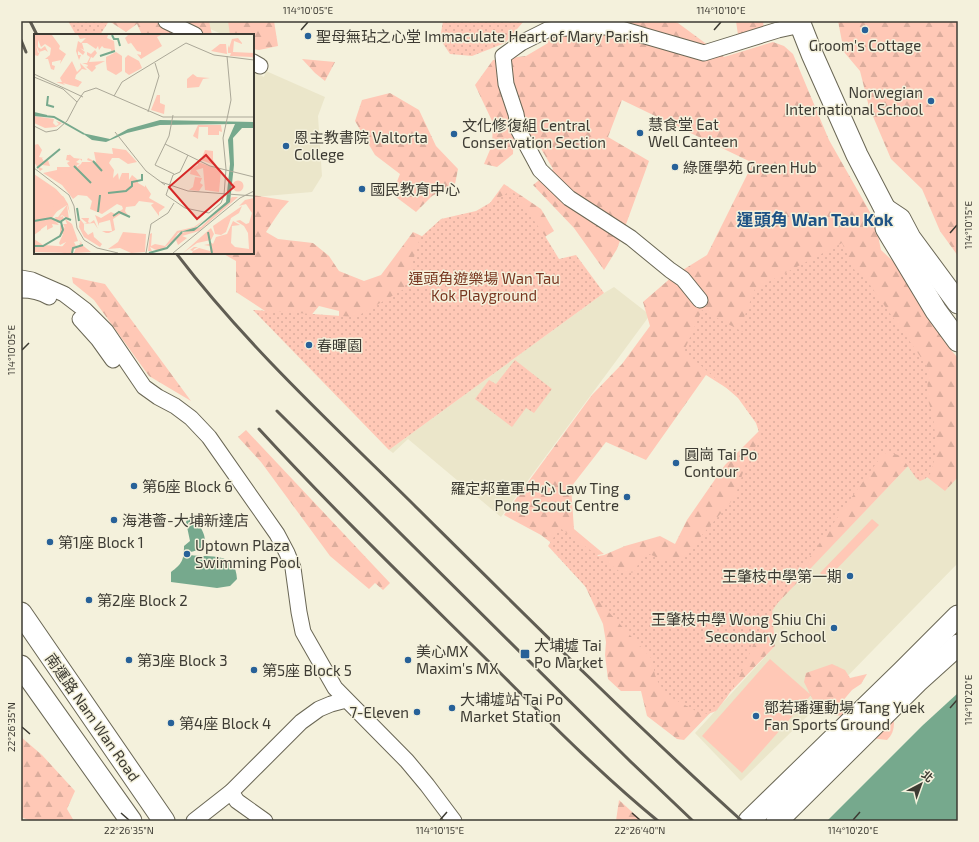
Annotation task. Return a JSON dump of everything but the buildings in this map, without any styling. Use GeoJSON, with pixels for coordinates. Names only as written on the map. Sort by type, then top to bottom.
{"type":"FeatureCollection","features":[{"type":"Feature","properties":{"kind":"main road"},"geometry":{"type":"LineString","coordinates":[[800,23],[857,155],[885,209],[886,228],[936,311],[958,341]]}},
{"type":"Feature","properties":{"kind":"main road"},"geometry":{"type":"LineString","coordinates":[[885,209],[900,219],[910,238],[958,303]]}},
{"type":"Feature","properties":{"kind":"main road","name":"南運路 Nam Wan Road"},"geometry":{"type":"LineString","coordinates":[[21,613],[164,821]]}},
{"type":"Feature","properties":{"kind":"main road"},"geometry":{"type":"LineString","coordinates":[[749,821],[958,616]]}},
{"type":"Feature","properties":{"kind":"main road"},"geometry":{"type":"LineString","coordinates":[[777,821],[917,682],[958,645]]}},
{"type":"Feature","properties":{"kind":"main road","name":"南運路 Nam Wan Road"},"geometry":{"type":"LineString","coordinates":[[21,666],[130,821]]}},
{"type":"Feature","properties":{"kind":"street"},"geometry":{"type":"LineString","coordinates":[[166,21],[193,34]]}},
{"type":"Feature","properties":{"kind":"street"},"geometry":{"type":"LineString","coordinates":[[700,300],[684,279],[670,270],[631,238],[569,198],[540,170],[519,131],[516,114],[506,84],[503,56],[521,43],[547,30],[593,26],[621,29],[704,53],[800,23]]}},
{"type":"Feature","properties":{"kind":"street"},"geometry":{"type":"LineString","coordinates":[[21,278],[32,280],[64,294],[85,310],[106,331],[144,387],[158,397],[175,406],[191,418],[209,437],[277,534],[288,553],[293,568],[303,632],[335,688],[407,761],[454,820]]}},
{"type":"Feature","properties":{"kind":"street"},"geometry":{"type":"LineString","coordinates":[[21,290],[43,293],[59,302],[80,319],[98,339],[136,393]]}},
{"type":"Feature","properties":{"kind":"street"},"geometry":{"type":"LineString","coordinates":[[194,821],[231,792],[302,722],[319,709],[346,700]]}},
{"type":"Feature","properties":{"kind":"street"},"geometry":{"type":"LineString","coordinates":[[231,792],[237,801],[247,810],[265,821]]}},
{"type":"Feature","properties":{"kind":"street"},"geometry":{"type":"LineString","coordinates":[[249,821],[257,821]]}},
{"type":"Feature","properties":{"kind":"shaded area"},"geometry":{"type":"Polygon","coordinates":[[[192,21],[251,21],[246,34],[222,34],[192,21]]]}},
{"type":"Feature","properties":{"kind":"shaded area","name":"恩主教書院 Valtorta College"},"geometry":{"type":"Polygon","coordinates":[[[266,71],[325,97],[318,116],[322,176],[312,192],[254,197],[254,72],[264,77],[266,71]]]}},
{"type":"Feature","properties":{"kind":"shaded area"},"geometry":{"type":"Polygon","coordinates":[[[614,287],[650,315],[501,517],[408,439],[393,453],[389,450],[604,293],[614,287]]]}},
{"type":"Feature","properties":{"kind":"shaded area","name":"王肇枝中學 Wong Shiu Chi Secondary School"},"geometry":{"type":"Polygon","coordinates":[[[910,464],[958,469],[958,563],[831,693],[741,781],[695,733],[775,646],[771,609],[910,464]]]}},
{"type":"Feature","properties":{"kind":"shaded area","name":"Uptown Plaza Swimming Pool"},"geometry":{"type":"Polygon","coordinates":[[[193,517],[201,528],[205,541],[202,547],[190,552],[190,555],[227,560],[236,570],[237,579],[230,586],[217,588],[171,582],[171,572],[178,567],[182,561],[184,546],[190,541],[186,522],[188,518],[193,517]]]}},
{"type":"Feature","properties":{"kind":"shaded area"},"geometry":{"type":"Polygon","coordinates":[[[958,693],[958,821],[827,821],[922,726],[958,693]]]}},
{"type":"Feature","properties":{"kind":"green space"},"geometry":{"type":"Polygon","coordinates":[[[68,21],[109,21],[101,34],[75,34],[68,21]]]}},
{"type":"Feature","properties":{"kind":"green space"},"geometry":{"type":"Polygon","coordinates":[[[109,21],[209,21],[212,34],[142,34],[137,24],[126,32],[109,21]]]}},
{"type":"Feature","properties":{"kind":"green space"},"geometry":{"type":"Polygon","coordinates":[[[228,21],[274,21],[278,46],[259,50],[254,49],[254,34],[230,34],[228,21]]]}},
{"type":"Feature","properties":{"kind":"green space"},"geometry":{"type":"Polygon","coordinates":[[[443,21],[524,21],[505,43],[472,56],[450,54],[440,39],[443,21]]]}},
{"type":"Feature","properties":{"kind":"green space"},"geometry":{"type":"Polygon","coordinates":[[[552,21],[673,21],[678,23],[724,57],[773,42],[784,46],[793,54],[829,140],[875,221],[881,250],[897,265],[913,285],[951,350],[958,358],[958,477],[945,491],[910,464],[772,609],[775,646],[684,740],[677,739],[647,716],[641,691],[621,691],[608,679],[605,655],[606,642],[603,624],[573,560],[604,555],[625,546],[660,536],[675,544],[687,520],[725,465],[767,423],[736,394],[706,375],[646,460],[606,442],[571,487],[574,529],[604,554],[572,559],[541,535],[504,515],[592,395],[622,364],[650,326],[643,302],[673,276],[707,255],[753,163],[622,100],[608,137],[649,161],[617,249],[604,270],[574,228],[533,185],[553,169],[540,147],[525,145],[514,129],[513,154],[497,167],[484,164],[492,145],[493,123],[475,85],[493,60],[526,56],[548,43],[552,21]]]}},
{"type":"Feature","properties":{"kind":"green space"},"geometry":{"type":"Polygon","coordinates":[[[736,21],[763,21],[764,29],[738,35],[736,21]]]}},
{"type":"Feature","properties":{"kind":"green space"},"geometry":{"type":"Polygon","coordinates":[[[838,21],[958,21],[958,256],[940,231],[922,189],[891,159],[869,107],[860,71],[844,52],[838,21]]]}},
{"type":"Feature","properties":{"kind":"green space"},"geometry":{"type":"Polygon","coordinates":[[[302,59],[335,62],[325,81],[302,59]]]}},
{"type":"Feature","properties":{"kind":"green space"},"geometry":{"type":"Polygon","coordinates":[[[390,93],[419,110],[436,146],[458,169],[455,184],[432,196],[416,212],[392,194],[400,174],[375,155],[355,121],[362,100],[390,93]]]}},
{"type":"Feature","properties":{"kind":"green space"},"geometry":{"type":"Polygon","coordinates":[[[504,184],[541,209],[554,231],[524,250],[490,203],[504,184]]]}},
{"type":"Feature","properties":{"kind":"green space","name":"運頭角遊樂場 Wan Tau Kok Playground"},"geometry":{"type":"Polygon","coordinates":[[[512,190],[545,236],[559,259],[576,255],[604,293],[389,450],[253,310],[356,317],[404,289],[420,238],[441,219],[476,211],[512,190]]]}},
{"type":"Feature","properties":{"kind":"green space"},"geometry":{"type":"Polygon","coordinates":[[[254,195],[289,201],[280,211],[266,232],[278,239],[313,243],[329,256],[339,271],[364,281],[381,275],[413,232],[428,239],[464,276],[339,342],[339,311],[319,306],[297,332],[236,292],[236,261],[224,254],[254,254],[254,195]]]}},
{"type":"Feature","properties":{"kind":"green space"},"geometry":{"type":"Polygon","coordinates":[[[842,243],[855,271],[858,271],[870,285],[927,366],[928,400],[933,416],[937,451],[930,474],[925,479],[920,481],[916,478],[901,456],[889,452],[883,454],[760,628],[739,677],[727,697],[716,711],[708,714],[696,711],[672,698],[659,684],[655,675],[652,659],[548,546],[560,528],[619,571],[626,574],[634,572],[645,552],[668,561],[683,557],[735,497],[747,460],[757,444],[760,435],[756,423],[738,398],[684,351],[702,310],[743,332],[740,328],[755,289],[842,243]]]}},
{"type":"Feature","properties":{"kind":"green space"},"geometry":{"type":"Polygon","coordinates":[[[72,277],[105,284],[191,401],[149,376],[94,300],[73,283],[72,277]]]}},
{"type":"Feature","properties":{"kind":"green space"},"geometry":{"type":"Polygon","coordinates":[[[515,360],[552,389],[534,413],[526,408],[512,427],[475,399],[489,380],[496,384],[515,360]]]}},
{"type":"Feature","properties":{"kind":"green space"},"geometry":{"type":"Polygon","coordinates":[[[246,430],[390,583],[383,590],[375,583],[369,589],[330,556],[261,462],[238,437],[246,430]]]}},
{"type":"Feature","properties":{"kind":"green space"},"geometry":{"type":"Polygon","coordinates":[[[872,519],[879,525],[827,579],[820,573],[872,519]]]}},
{"type":"Feature","properties":{"kind":"green space","name":"鄧若璠運動場 Tang Yuek Fan Sports Ground"},"geometry":{"type":"Polygon","coordinates":[[[770,659],[811,695],[742,773],[702,736],[770,659]]]}},
{"type":"Feature","properties":{"kind":"green space"},"geometry":{"type":"Polygon","coordinates":[[[832,664],[845,670],[850,678],[867,674],[861,684],[852,690],[841,703],[847,710],[842,716],[826,714],[809,708],[813,700],[804,682],[806,673],[832,664]]]}},
{"type":"Feature","properties":{"kind":"green space"},"geometry":{"type":"Polygon","coordinates":[[[891,718],[894,722],[894,727],[887,740],[871,738],[891,718]]]}},
{"type":"Feature","properties":{"kind":"green space"},"geometry":{"type":"Polygon","coordinates":[[[21,737],[42,755],[75,791],[67,809],[74,821],[31,821],[21,817],[21,737]]]}},
{"type":"Feature","properties":{"kind":"green space"},"geometry":{"type":"Polygon","coordinates":[[[619,800],[642,821],[616,821],[619,800]]]}},
{"type":"Feature","properties":{"kind":"railway"},"geometry":{"type":"LineString","coordinates":[[30,21],[36,34]]}},
{"type":"Feature","properties":{"kind":"railway"},"geometry":{"type":"LineString","coordinates":[[21,40],[26,52]]}},
{"type":"Feature","properties":{"kind":"railway"},"geometry":{"type":"LineString","coordinates":[[177,254],[231,320],[290,383],[576,665],[658,744],[742,821]]}},
{"type":"Feature","properties":{"kind":"railway"},"geometry":{"type":"LineString","coordinates":[[277,411],[631,762],[693,821]]}},
{"type":"Feature","properties":{"kind":"railway"},"geometry":{"type":"LineString","coordinates":[[259,429],[364,538],[540,712],[586,757],[658,821]]}},
{"type":"Feature","properties":{"kind":"place","name":"Groom's Cottage"},"geometry":{"type":"Point","coordinates":[865,30]}},
{"type":"Feature","properties":{"kind":"place","name":"聖母無玷之心堂 Immaculate Heart of Mary Parish"},"geometry":{"type":"Point","coordinates":[308,36]}},
{"type":"Feature","properties":{"kind":"place","name":"Norwegian International School"},"geometry":{"type":"Point","coordinates":[931,101]}},
{"type":"Feature","properties":{"kind":"place","name":"慧食堂 Eat Well Canteen"},"geometry":{"type":"Point","coordinates":[640,133]}},
{"type":"Feature","properties":{"kind":"place","name":"文化修復組 Central Conservation Section"},"geometry":{"type":"Point","coordinates":[454,134]}},
{"type":"Feature","properties":{"kind":"place","name":"恩主教書院 Valtorta College"},"geometry":{"type":"Point","coordinates":[286,146]}},
{"type":"Feature","properties":{"kind":"place","name":"綠匯學苑 Green Hub"},"geometry":{"type":"Point","coordinates":[675,167]}},
{"type":"Feature","properties":{"kind":"place","name":"國民教育中心"},"geometry":{"type":"Point","coordinates":[362,189]}},
{"type":"Feature","properties":{"kind":"place","name":"春暉園"},"geometry":{"type":"Point","coordinates":[309,345]}},
{"type":"Feature","properties":{"kind":"place","name":"圓崗 Tai Po Contour"},"geometry":{"type":"Point","coordinates":[676,463]}},
{"type":"Feature","properties":{"kind":"place","name":"第6座 Block 6"},"geometry":{"type":"Point","coordinates":[134,486]}},
{"type":"Feature","properties":{"kind":"place","name":"羅定邦童軍中心 Law Ting Pong Scout Centre"},"geometry":{"type":"Point","coordinates":[627,497]}},
{"type":"Feature","properties":{"kind":"place","name":"海港薈-大埔新達店"},"geometry":{"type":"Point","coordinates":[114,520]}},
{"type":"Feature","properties":{"kind":"place","name":"第1座 Block 1"},"geometry":{"type":"Point","coordinates":[50,542]}},
{"type":"Feature","properties":{"kind":"place","name":"Uptown Plaza Swimming Pool"},"geometry":{"type":"Point","coordinates":[187,554]}},
{"type":"Feature","properties":{"kind":"place","name":"王肇枝中學第一期"},"geometry":{"type":"Point","coordinates":[850,576]}},
{"type":"Feature","properties":{"kind":"place","name":"第2座 Block 2"},"geometry":{"type":"Point","coordinates":[89,600]}},
{"type":"Feature","properties":{"kind":"place","name":"王肇枝中學 Wong Shiu Chi Secondary School"},"geometry":{"type":"Point","coordinates":[834,628]}},
{"type":"Feature","properties":{"kind":"place","name":"大埔墟 Tai Po Market"},"geometry":{"type":"Point","coordinates":[525,654]}},
{"type":"Feature","properties":{"kind":"place","name":"第3座 Block 3"},"geometry":{"type":"Point","coordinates":[129,660]}},
{"type":"Feature","properties":{"kind":"place","name":"美心MX Maxim's MX"},"geometry":{"type":"Point","coordinates":[408,660]}},
{"type":"Feature","properties":{"kind":"place","name":"第5座 Block 5"},"geometry":{"type":"Point","coordinates":[254,670]}},
{"type":"Feature","properties":{"kind":"place","name":"大埔墟站 Tai Po Market Station"},"geometry":{"type":"Point","coordinates":[452,708]}},
{"type":"Feature","properties":{"kind":"place","name":"7-Eleven"},"geometry":{"type":"Point","coordinates":[417,712]}},
{"type":"Feature","properties":{"kind":"place","name":"鄧若璠運動場 Tang Yuek Fan Sports Ground"},"geometry":{"type":"Point","coordinates":[756,716]}},
{"type":"Feature","properties":{"kind":"place","name":"第4座 Block 4"},"geometry":{"type":"Point","coordinates":[171,723]}},
{"type":"Feature","properties":{"kind":"district","name":"運頭角 Wan Tau Kok"},"geometry":{"type":"Point","coordinates":[815,219]}}]}
